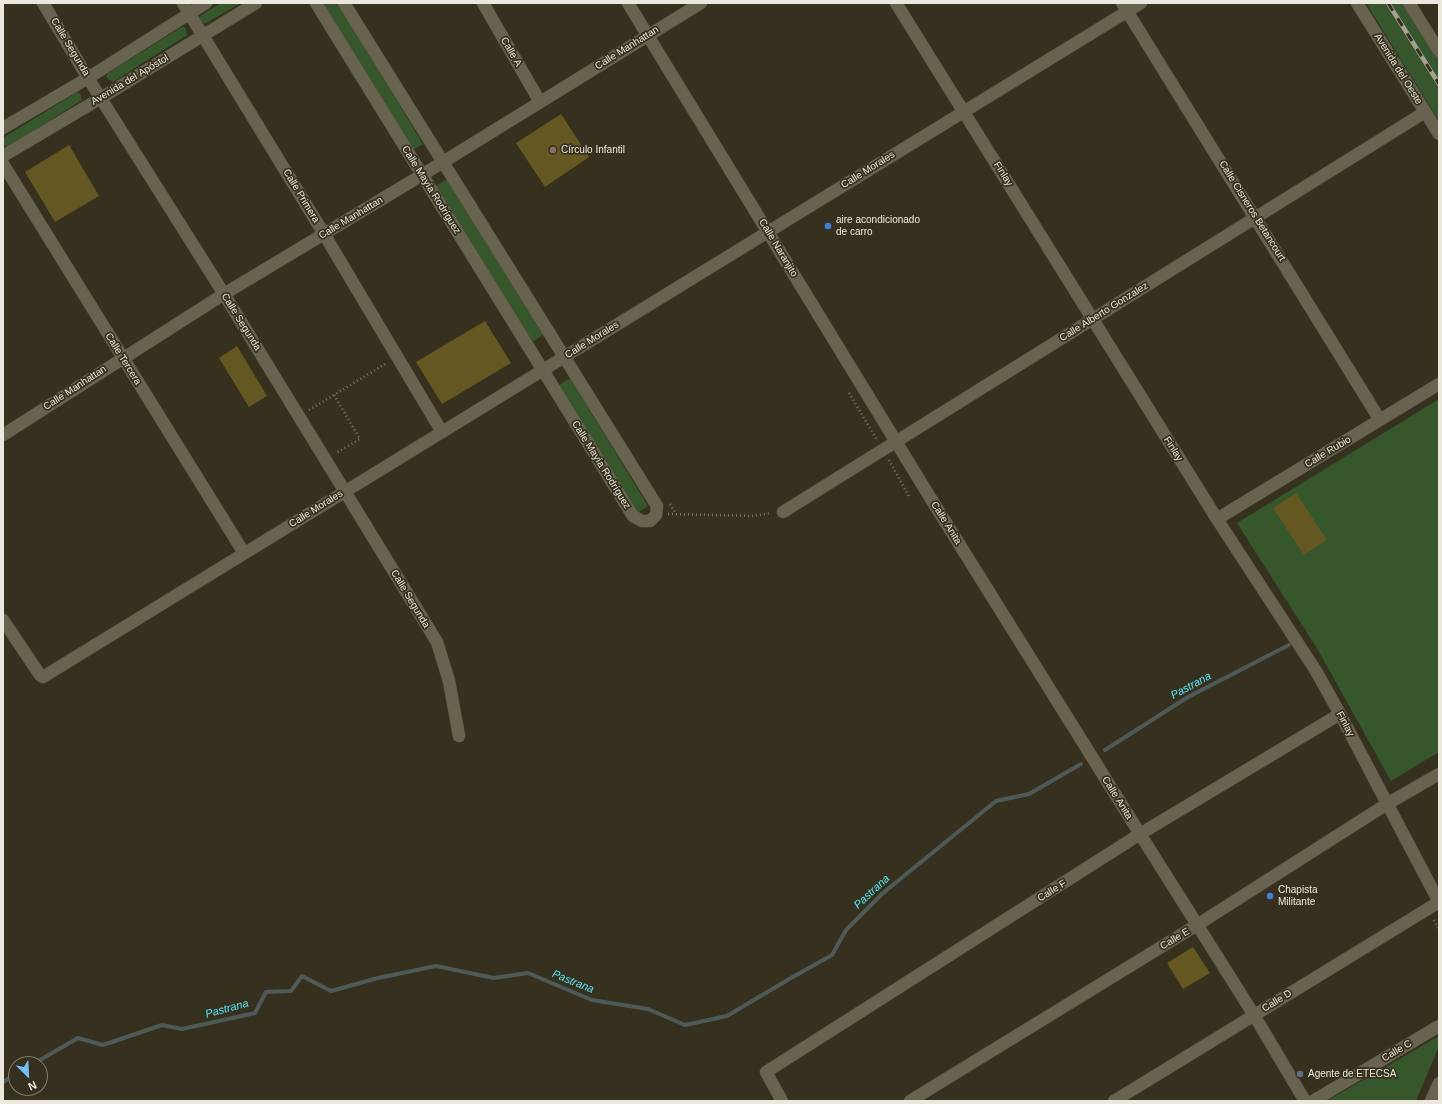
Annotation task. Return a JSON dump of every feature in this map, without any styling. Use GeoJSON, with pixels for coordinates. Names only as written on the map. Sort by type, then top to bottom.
{"type":"FeatureCollection","features":[{"type":"Feature","properties":{"kind":"street","name":"Calle Segunda"},"geometry":{"type":"LineString","coordinates":[[44,3],[100,98],[224,294],[437,642],[450,681],[459,736]]}},
{"type":"Feature","properties":{"kind":"street"},"geometry":{"type":"LineString","coordinates":[[3,128],[88,78],[186,8],[206,3]]}},
{"type":"Feature","properties":{"kind":"street","name":"Avenida del Apóstol"},"geometry":{"type":"LineString","coordinates":[[3,156],[256,3]]}},
{"type":"Feature","properties":{"kind":"street","name":"Calle Mayía Rodríguez"},"geometry":{"type":"LineString","coordinates":[[316,3],[633,516],[642,521],[650,521],[656,515]]}},
{"type":"Feature","properties":{"kind":"street"},"geometry":{"type":"LineString","coordinates":[[344,3],[657,506],[656,515]]}},
{"type":"Feature","properties":{"kind":"street","name":"Calle A"},"geometry":{"type":"LineString","coordinates":[[483,3],[540,102]]}},
{"type":"Feature","properties":{"kind":"street","name":"Calle Naranjito"},"geometry":{"type":"LineString","coordinates":[[628,3],[928,494]]}},
{"type":"Feature","properties":{"kind":"street","name":"Calle Manhattan"},"geometry":{"type":"LineString","coordinates":[[3,435],[224,294],[422,175],[701,3]]}},
{"type":"Feature","properties":{"kind":"street","name":"Finlay"},"geometry":{"type":"LineString","coordinates":[[896,3],[1217,520],[1304,653],[1340,714],[1439,902]]}},
{"type":"Feature","properties":{"kind":"street","name":"Calle Morales"},"geometry":{"type":"LineString","coordinates":[[3,620],[40,675],[43,677],[964,112],[1125,7],[1141,3]]}},
{"type":"Feature","properties":{"kind":"street","name":"Avenida del Oeste"},"geometry":{"type":"LineString","coordinates":[[1357,3],[1439,134]]}},
{"type":"Feature","properties":{"kind":"street"},"geometry":{"type":"LineString","coordinates":[[1409,3],[1439,51]]}},
{"type":"Feature","properties":{"kind":"street","name":"Calle Cisneros Betancourt"},"geometry":{"type":"LineString","coordinates":[[1125,7],[1380,420]]}},
{"type":"Feature","properties":{"kind":"street","name":"Calle Primera"},"geometry":{"type":"LineString","coordinates":[[186,8],[324,234],[442,432]]}},
{"type":"Feature","properties":{"kind":"street","name":"Calle Alberto Gonzalez"},"geometry":{"type":"LineString","coordinates":[[783,512],[1425,112]]}},
{"type":"Feature","properties":{"kind":"street","name":"Calle Tercera"},"geometry":{"type":"LineString","coordinates":[[3,164],[244,553]]}},
{"type":"Feature","properties":{"kind":"street","name":"Calle Rubio"},"geometry":{"type":"LineString","coordinates":[[1217,520],[1439,384]]}},
{"type":"Feature","properties":{"kind":"street","name":"Calle Anita"},"geometry":{"type":"LineString","coordinates":[[928,494],[1254,1015],[1305,1101]]}},
{"type":"Feature","properties":{"kind":"street","name":"Calle F"},"geometry":{"type":"LineString","coordinates":[[782,1101],[766,1072],[1140,834],[1340,714]]}},
{"type":"Feature","properties":{"kind":"street","name":"Calle E"},"geometry":{"type":"LineString","coordinates":[[910,1101],[1197,925],[1387,804],[1439,774]]}},
{"type":"Feature","properties":{"kind":"street","name":"Calle D"},"geometry":{"type":"LineString","coordinates":[[1114,1101],[1439,902]]}},
{"type":"Feature","properties":{"kind":"street","name":"Calle C"},"geometry":{"type":"LineString","coordinates":[[1313,1101],[1439,1026]]}},
{"type":"Feature","properties":{"kind":"street"},"geometry":{"type":"LineString","coordinates":[[1431,1101],[1439,1083]]}},
{"type":"Feature","properties":{"kind":"path"},"geometry":{"type":"LineString","coordinates":[[299,416],[398,357]]}},
{"type":"Feature","properties":{"kind":"path"},"geometry":{"type":"LineString","coordinates":[[325,460],[360,439],[334,395]]}},
{"type":"Feature","properties":{"kind":"path"},"geometry":{"type":"LineString","coordinates":[[656,515],[754,516],[783,512]]}},
{"type":"Feature","properties":{"kind":"green space"},"geometry":{"type":"Polygon","coordinates":[[[221,3],[241,3],[202,24],[198,18],[221,3]]]}},
{"type":"Feature","properties":{"kind":"green space"},"geometry":{"type":"Polygon","coordinates":[[[323,3],[338,3],[423,144],[412,150],[323,3]]]}},
{"type":"Feature","properties":{"kind":"green space"},"geometry":{"type":"Polygon","coordinates":[[[1366,3],[1405,3],[1439,58],[1439,121],[1366,3]]]}},
{"type":"Feature","properties":{"kind":"green space"},"geometry":{"type":"Polygon","coordinates":[[[182,27],[185,27],[187,35],[113,82],[108,79],[106,76],[108,73],[182,27]]]}},
{"type":"Feature","properties":{"kind":"green space"},"geometry":{"type":"Polygon","coordinates":[[[77,92],[81,95],[82,100],[8,147],[3,145],[3,138],[77,92]]]}},
{"type":"Feature","properties":{"kind":"green space"},"geometry":{"type":"Polygon","coordinates":[[[447,179],[543,335],[532,342],[436,186],[447,179]]]}},
{"type":"Feature","properties":{"kind":"green space"},"geometry":{"type":"Polygon","coordinates":[[[570,378],[648,506],[637,513],[559,385],[570,378]]]}},
{"type":"Feature","properties":{"kind":"green space"},"geometry":{"type":"Polygon","coordinates":[[[1439,399],[1439,752],[1391,781],[1318,650],[1237,523],[1439,399]]]}},
{"type":"Feature","properties":{"kind":"green space"},"geometry":{"type":"Polygon","coordinates":[[[1439,1036],[1439,1046],[1416,1101],[1327,1101],[1439,1036]]]}},
{"type":"Feature","properties":{"kind":"building","name":"Círculo Infantil"},"geometry":{"type":"Polygon","coordinates":[[[561,114],[589,157],[545,187],[516,143],[561,114]]]}},
{"type":"Feature","properties":{"kind":"building"},"geometry":{"type":"Polygon","coordinates":[[[69,145],[99,196],[55,222],[25,172],[69,145]]]}},
{"type":"Feature","properties":{"kind":"building"},"geometry":{"type":"Polygon","coordinates":[[[485,321],[511,363],[442,404],[416,362],[485,321]]]}},
{"type":"Feature","properties":{"kind":"building"},"geometry":{"type":"Polygon","coordinates":[[[237,346],[267,396],[249,407],[219,358],[237,346]]]}},
{"type":"Feature","properties":{"kind":"building"},"geometry":{"type":"Polygon","coordinates":[[[1296,493],[1327,540],[1304,555],[1273,508],[1296,493]]]}},
{"type":"Feature","properties":{"kind":"building"},"geometry":{"type":"Polygon","coordinates":[[[1193,947],[1210,973],[1183,989],[1167,963],[1193,947]]]}},
{"type":"Feature","properties":{"kind":"waterway","name":"Pastrana"},"geometry":{"type":"LineString","coordinates":[[1105,750],[1188,697],[1289,645]]}},
{"type":"Feature","properties":{"kind":"waterway","name":"Pastrana"},"geometry":{"type":"LineString","coordinates":[[47,1056],[78,1038],[103,1045],[162,1025],[182,1029],[255,1013],[266,992],[291,991],[302,976],[331,991],[378,978],[436,966],[494,978],[528,973],[592,1000],[648,1009],[685,1025],[727,1016],[832,955],[846,930],[883,893],[996,801],[1029,794],[1081,764]]}},
{"type":"Feature","properties":{"kind":"waterway","name":"Pastrana"},"geometry":{"type":"LineString","coordinates":[[3,1082],[8,1079]]}},
{"type":"Feature","properties":{"kind":"railway"},"geometry":{"type":"LineString","coordinates":[[1388,3],[1439,84]]}},
{"type":"Feature","properties":{"kind":"place","name":"Círculo Infantil"},"geometry":{"type":"Point","coordinates":[553,150]}},
{"type":"Feature","properties":{"kind":"place","name":"aire acondicionado de carro"},"geometry":{"type":"Point","coordinates":[828,226]}},
{"type":"Feature","properties":{"kind":"place","name":"Chapista Militante"},"geometry":{"type":"Point","coordinates":[1270,896]}},
{"type":"Feature","properties":{"kind":"place","name":"Agente de ETECSA"},"geometry":{"type":"Point","coordinates":[1300,1074]}}]}
